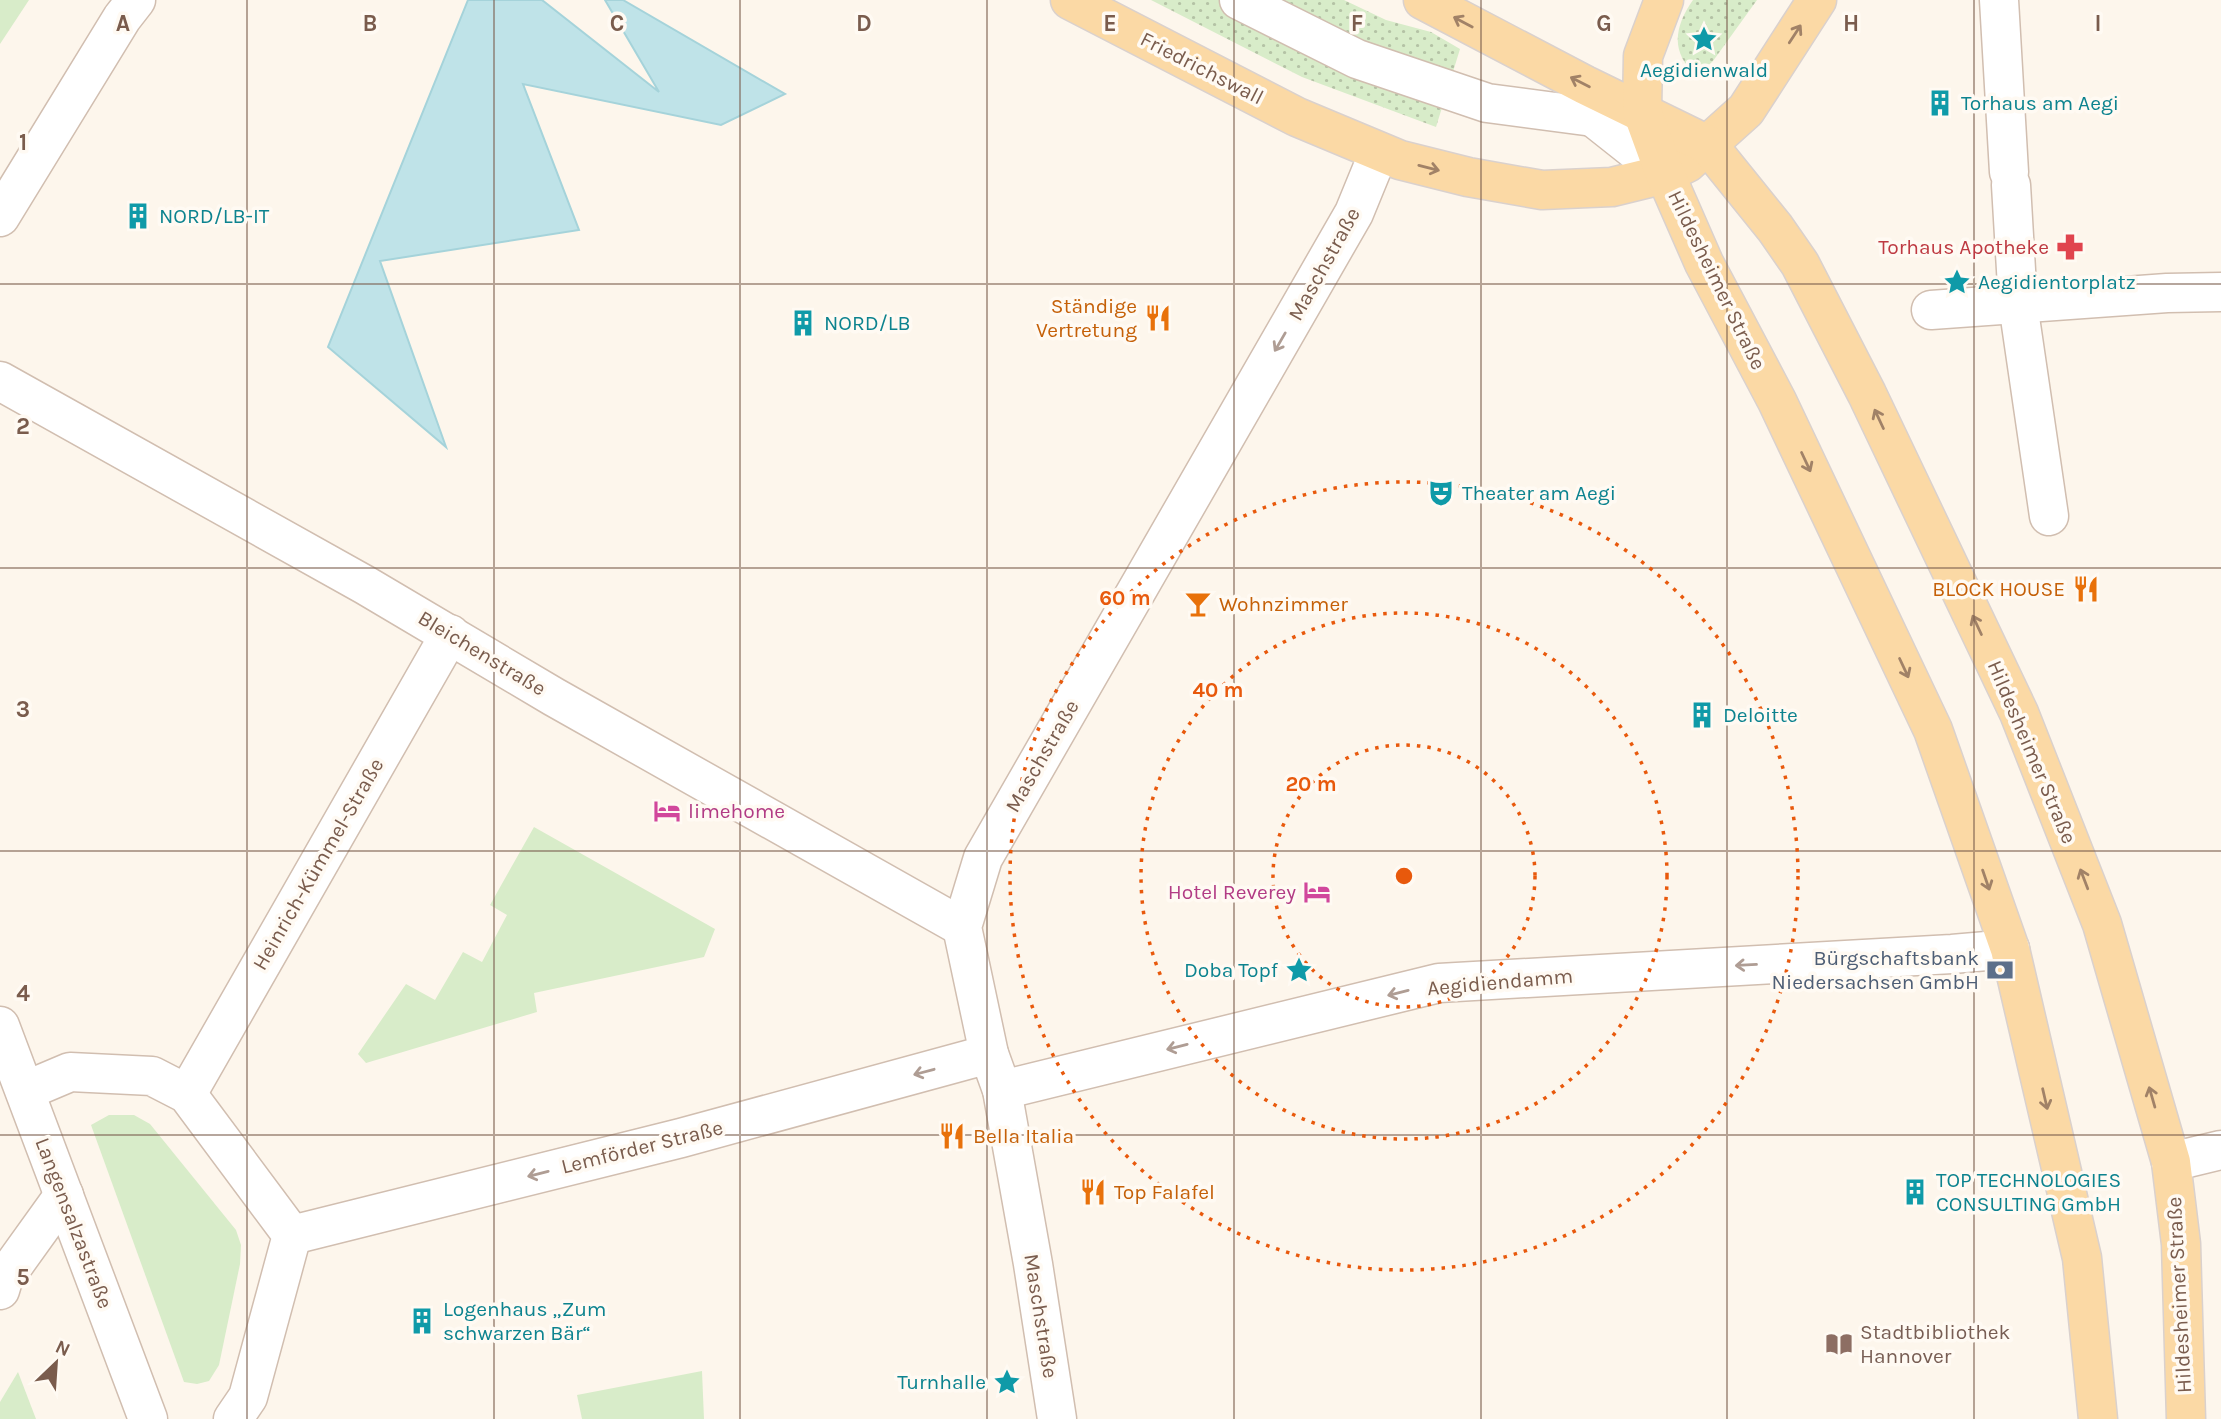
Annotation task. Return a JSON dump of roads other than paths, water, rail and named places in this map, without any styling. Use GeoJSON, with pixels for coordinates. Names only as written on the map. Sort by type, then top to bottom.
{"type":"FeatureCollection","features":[{"type":"Feature","properties":{"kind":"main road","name":"Friedrichswall"},"geometry":{"type":"LineString","coordinates":[[1070,0],[1297,117],[1380,152]]}},
{"type":"Feature","properties":{"kind":"main road"},"geometry":{"type":"LineString","coordinates":[[1423,0],[1707,145]]}},
{"type":"Feature","properties":{"kind":"main road"},"geometry":{"type":"LineString","coordinates":[[1664,0],[1643,56],[1642,111],[1665,174]]}},
{"type":"Feature","properties":{"kind":"main road"},"geometry":{"type":"LineString","coordinates":[[1380,152],[1400,160],[1468,177],[1542,190],[1612,187],[1665,174],[1686,163],[1746,110],[1817,0]]}},
{"type":"Feature","properties":{"kind":"main road","name":"Hildesheimer Straße"},"geometry":{"type":"LineString","coordinates":[[1707,145],[1775,228],[1800,264],[1867,394],[2019,713],[2102,924],[2171,1162],[2181,1244],[2186,1419]]}},
{"type":"Feature","properties":{"kind":"main road","name":"Hildesheimer Straße"},"geometry":{"type":"LineString","coordinates":[[1665,174],[1704,263],[1777,401],[1933,730],[2010,949],[2082,1258],[2098,1419]]}},
{"type":"Feature","properties":{"kind":"street"},"geometry":{"type":"LineString","coordinates":[[0,217],[136,0]]}},
{"type":"Feature","properties":{"kind":"street"},"geometry":{"type":"LineString","coordinates":[[1239,0],[1357,59],[1487,103],[1593,117],[1642,111]]}},
{"type":"Feature","properties":{"kind":"street"},"geometry":{"type":"LineString","coordinates":[[1999,0],[2010,178],[2036,303],[2049,516]]}},
{"type":"Feature","properties":{"kind":"street"},"geometry":{"type":"LineString","coordinates":[[1593,117],[1665,174]]}},
{"type":"Feature","properties":{"kind":"street","name":"Maschstraße"},"geometry":{"type":"LineString","coordinates":[[1057,1419],[1002,1090],[989,1054],[962,927],[983,858],[1354,212],[1380,152]]}},
{"type":"Feature","properties":{"kind":"street"},"geometry":{"type":"LineString","coordinates":[[1931,310],[2167,293],[2221,292]]}},
{"type":"Feature","properties":{"kind":"street","name":"Bleichenstraße"},"geometry":{"type":"LineString","coordinates":[[0,381],[962,927]]}},
{"type":"Feature","properties":{"kind":"street","name":"Heinrich-Kümmel-Straße"},"geometry":{"type":"LineString","coordinates":[[187,1094],[450,634]]}},
{"type":"Feature","properties":{"kind":"street","name":"Aegidiendamm"},"geometry":{"type":"LineString","coordinates":[[1002,1090],[1439,983],[2010,949]]}},
{"type":"Feature","properties":{"kind":"street","name":"Langensalzastraße"},"geometry":{"type":"LineString","coordinates":[[0,1026],[148,1419]]}},
{"type":"Feature","properties":{"kind":"street","name":"Lemförder Straße"},"geometry":{"type":"LineString","coordinates":[[292,1235],[681,1138],[989,1054]]}},
{"type":"Feature","properties":{"kind":"street"},"geometry":{"type":"LineString","coordinates":[[25,1091],[70,1072],[152,1076],[187,1094],[292,1235],[248,1397],[233,1419]]}},
{"type":"Feature","properties":{"kind":"street"},"geometry":{"type":"LineString","coordinates":[[2171,1162],[2221,1150]]}},
{"type":"Feature","properties":{"kind":"street"},"geometry":{"type":"LineString","coordinates":[[0,1290],[3,1280],[64,1195]]}},
{"type":"Feature","properties":{"kind":"water"},"geometry":{"type":"Polygon","coordinates":[[[468,0],[542,0],[659,92],[605,0],[623,0],[785,94],[721,125],[523,84],[579,230],[380,261],[446,447],[328,347],[468,0]]]}},
{"type":"Feature","properties":{"kind":"place","name":"Aegidienwald"},"geometry":{"type":"Point","coordinates":[1704,39]}},
{"type":"Feature","properties":{"kind":"place","name":"Torhaus am Aegi"},"geometry":{"type":"Point","coordinates":[1940,103]}},
{"type":"Feature","properties":{"kind":"place","name":"NORD/LB-IT"},"geometry":{"type":"Point","coordinates":[138,216]}},
{"type":"Feature","properties":{"kind":"place","name":"Torhaus Apotheke"},"geometry":{"type":"Point","coordinates":[2070,247]}},
{"type":"Feature","properties":{"kind":"place","name":"Aegidientorplatz"},"geometry":{"type":"Point","coordinates":[1957,282]}},
{"type":"Feature","properties":{"kind":"place","name":"Ständige Vertretung"},"geometry":{"type":"Point","coordinates":[1158,318]}},
{"type":"Feature","properties":{"kind":"place","name":"NORD/LB"},"geometry":{"type":"Point","coordinates":[803,323]}},
{"type":"Feature","properties":{"kind":"place","name":"Theater am Aegi"},"geometry":{"type":"Point","coordinates":[1441,493]}},
{"type":"Feature","properties":{"kind":"place","name":"BLOCK HOUSE"},"geometry":{"type":"Point","coordinates":[2086,589]}},
{"type":"Feature","properties":{"kind":"place","name":"Wohnzimmer"},"geometry":{"type":"Point","coordinates":[1198,604]}},
{"type":"Feature","properties":{"kind":"place","name":"Deloitte"},"geometry":{"type":"Point","coordinates":[1702,715]}},
{"type":"Feature","properties":{"kind":"place","name":"limehome"},"geometry":{"type":"Point","coordinates":[667,811]}},
{"type":"Feature","properties":{"kind":"place","name":"Hotel Reverey"},"geometry":{"type":"Point","coordinates":[1317,892]}},
{"type":"Feature","properties":{"kind":"place","name":"Doba Topf"},"geometry":{"type":"Point","coordinates":[1299,970]}},
{"type":"Feature","properties":{"kind":"place","name":"Bürgschaftsbank Niedersachsen GmbH"},"geometry":{"type":"Point","coordinates":[2000,970]}},
{"type":"Feature","properties":{"kind":"place","name":"Bella Italia"},"geometry":{"type":"Point","coordinates":[952,1136]}},
{"type":"Feature","properties":{"kind":"place","name":"Top Falafel"},"geometry":{"type":"Point","coordinates":[1093,1192]}},
{"type":"Feature","properties":{"kind":"place","name":"TOP TECHNOLOGIES CONSULTING GmbH"},"geometry":{"type":"Point","coordinates":[1915,1192]}},
{"type":"Feature","properties":{"kind":"place","name":"Logenhaus „Zum schwarzen Bär“"},"geometry":{"type":"Point","coordinates":[422,1321]}},
{"type":"Feature","properties":{"kind":"place","name":"Stadtbibliothek Hannover"},"geometry":{"type":"Point","coordinates":[1839,1344]}},
{"type":"Feature","properties":{"kind":"place","name":"Turnhalle"},"geometry":{"type":"Point","coordinates":[1007,1382]}}]}
